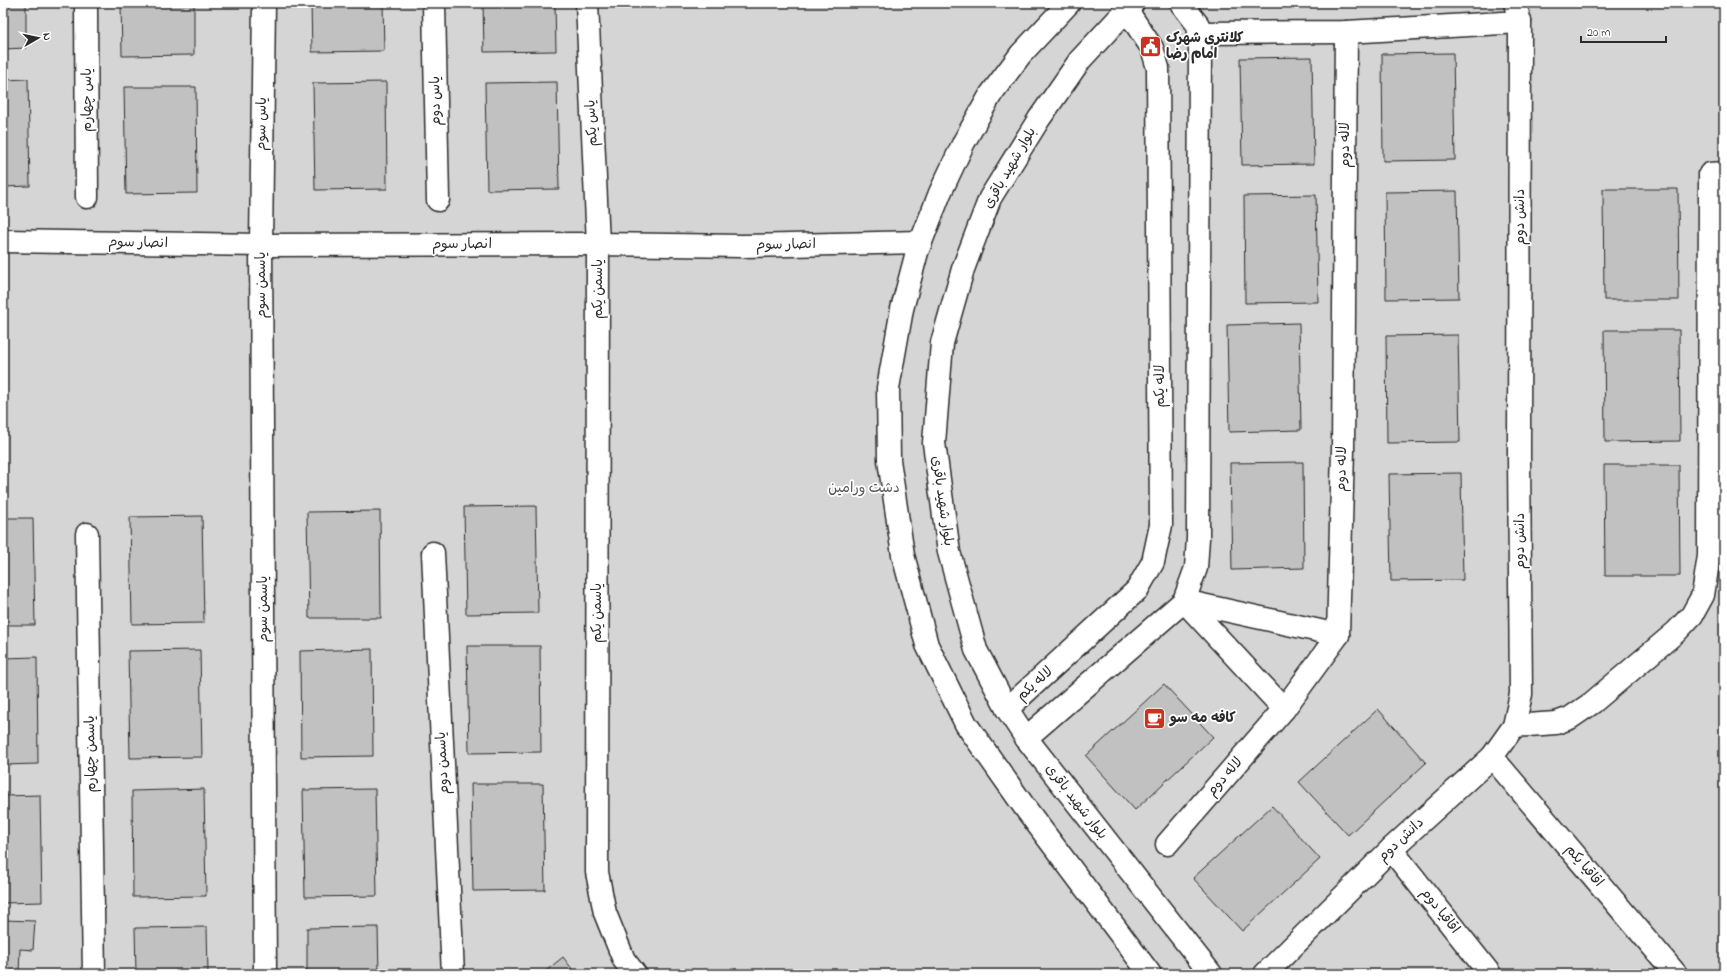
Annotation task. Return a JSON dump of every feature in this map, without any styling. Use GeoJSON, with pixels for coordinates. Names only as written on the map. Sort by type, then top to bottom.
{"type":"FeatureCollection","features":[{"type":"Feature","properties":{"kind":"street","name":"یاس چهارم"},"geometry":{"type":"LineString","coordinates":[[86,3],[87,197]]}},
{"type":"Feature","properties":{"kind":"street","name":"یاس سوم"},"geometry":{"type":"LineString","coordinates":[[261,245],[264,3]]}},
{"type":"Feature","properties":{"kind":"street","name":"یاس دوم"},"geometry":{"type":"LineString","coordinates":[[434,3],[438,200]]}},
{"type":"Feature","properties":{"kind":"street","name":"یاس یکم"},"geometry":{"type":"LineString","coordinates":[[587,3],[598,244]]}},
{"type":"Feature","properties":{"kind":"street"},"geometry":{"type":"LineString","coordinates":[[1070,3],[1021,54],[991,94],[964,142],[940,193],[921,242],[902,309],[888,388],[889,460],[903,555],[927,645],[966,724],[1026,809],[1150,974]]}},
{"type":"Feature","properties":{"kind":"street"},"geometry":{"type":"LineString","coordinates":[[1026,738],[1184,601],[1196,568],[1198,538],[1200,33],[1198,25],[1182,3]]}},
{"type":"Feature","properties":{"kind":"street","name":"بلوار شهید باقری"},"geometry":{"type":"LineString","coordinates":[[1130,6],[1080,60],[1039,119],[990,198],[963,269],[942,343],[934,443],[948,552],[976,650],[1007,709],[1026,738],[1211,974]]}},
{"type":"Feature","properties":{"kind":"street","name":"لاله یکم"},"geometry":{"type":"LineString","coordinates":[[1007,709],[1137,590],[1153,562],[1161,525],[1158,68],[1152,48],[1130,6]]}},
{"type":"Feature","properties":{"kind":"street"},"geometry":{"type":"LineString","coordinates":[[1200,33],[1346,32],[1518,12]]}},
{"type":"Feature","properties":{"kind":"street","name":"دانش دوم"},"geometry":{"type":"LineString","coordinates":[[1265,974],[1391,849],[1492,757],[1514,726],[1521,694],[1518,12]]}},
{"type":"Feature","properties":{"kind":"street","name":"لاله دوم"},"geometry":{"type":"LineString","coordinates":[[1166,844],[1284,709],[1338,635],[1343,450],[1346,32]]}},
{"type":"Feature","properties":{"kind":"street"},"geometry":{"type":"LineString","coordinates":[[1514,726],[1556,723],[1570,718],[1592,703],[1676,632],[1692,615],[1703,595],[1709,556],[1710,174],[1724,173]]}},
{"type":"Feature","properties":{"kind":"street","name":"انصار سوم"},"geometry":{"type":"LineString","coordinates":[[3,241],[261,245],[598,244],[743,246],[921,242]]}},
{"type":"Feature","properties":{"kind":"street","name":"یاسمن یکم"},"geometry":{"type":"LineString","coordinates":[[598,244],[597,872],[606,913],[613,933],[624,960],[635,974]]}},
{"type":"Feature","properties":{"kind":"street","name":"یاسمن سوم"},"geometry":{"type":"LineString","coordinates":[[261,245],[264,974]]}},
{"type":"Feature","properties":{"kind":"street","name":"یاسمن چهارم"},"geometry":{"type":"LineString","coordinates":[[87,534],[94,974]]}},
{"type":"Feature","properties":{"kind":"street","name":"یاسمن دوم"},"geometry":{"type":"LineString","coordinates":[[433,553],[453,974]]}},
{"type":"Feature","properties":{"kind":"street"},"geometry":{"type":"LineString","coordinates":[[1184,601],[1338,635]]}},
{"type":"Feature","properties":{"kind":"street"},"geometry":{"type":"LineString","coordinates":[[1184,601],[1284,709]]}},
{"type":"Feature","properties":{"kind":"street","name":"اقاقیا یکم"},"geometry":{"type":"LineString","coordinates":[[1492,757],[1676,974]]}},
{"type":"Feature","properties":{"kind":"street","name":"اقاقیا دوم"},"geometry":{"type":"LineString","coordinates":[[1391,849],[1490,974]]}},
{"type":"Feature","properties":{"kind":"green space","name":"دشت ورامین"},"geometry":{"type":"Polygon","coordinates":[[[3,3],[1724,3],[1724,974],[3,974],[3,3]]]}},
{"type":"Feature","properties":{"kind":"building"},"geometry":{"type":"Polygon","coordinates":[[[3,3],[26,3],[26,48],[3,49],[3,3]]]}},
{"type":"Feature","properties":{"kind":"building"},"geometry":{"type":"Polygon","coordinates":[[[121,3],[194,3],[194,55],[122,56],[121,3]]]}},
{"type":"Feature","properties":{"kind":"building"},"geometry":{"type":"Polygon","coordinates":[[[311,3],[383,3],[384,51],[312,52],[311,3]]]}},
{"type":"Feature","properties":{"kind":"building"},"geometry":{"type":"Polygon","coordinates":[[[483,3],[555,3],[556,51],[484,52],[483,3]]]}},
{"type":"Feature","properties":{"kind":"building"},"geometry":{"type":"Polygon","coordinates":[[[1453,53],[1455,160],[1383,161],[1382,54],[1453,53]]]}},
{"type":"Feature","properties":{"kind":"building"},"geometry":{"type":"Polygon","coordinates":[[[1312,57],[1314,164],[1242,165],[1240,58],[1312,57]]]}},
{"type":"Feature","properties":{"kind":"building"},"geometry":{"type":"Polygon","coordinates":[[[28,79],[30,186],[3,187],[3,80],[28,79]]]}},
{"type":"Feature","properties":{"kind":"building"},"geometry":{"type":"Polygon","coordinates":[[[386,82],[387,189],[315,190],[313,83],[386,82]]]}},
{"type":"Feature","properties":{"kind":"building"},"geometry":{"type":"Polygon","coordinates":[[[557,82],[559,189],[487,190],[485,83],[557,82]]]}},
{"type":"Feature","properties":{"kind":"building"},"geometry":{"type":"Polygon","coordinates":[[[124,87],[196,87],[197,193],[126,194],[124,87]]]}},
{"type":"Feature","properties":{"kind":"building"},"geometry":{"type":"Polygon","coordinates":[[[1603,189],[1678,189],[1679,300],[1604,300],[1603,189]]]}},
{"type":"Feature","properties":{"kind":"building"},"geometry":{"type":"Polygon","coordinates":[[[1457,191],[1459,298],[1386,299],[1385,192],[1457,191]]]}},
{"type":"Feature","properties":{"kind":"building"},"geometry":{"type":"Polygon","coordinates":[[[1316,195],[1318,302],[1245,303],[1244,196],[1316,195]]]}},
{"type":"Feature","properties":{"kind":"building"},"geometry":{"type":"Polygon","coordinates":[[[1299,323],[1301,430],[1229,432],[1227,325],[1299,323]]]}},
{"type":"Feature","properties":{"kind":"building"},"geometry":{"type":"Polygon","coordinates":[[[1604,330],[1679,330],[1680,441],[1605,442],[1604,330]]]}},
{"type":"Feature","properties":{"kind":"building"},"geometry":{"type":"Polygon","coordinates":[[[1458,335],[1460,442],[1387,443],[1386,336],[1458,335]]]}},
{"type":"Feature","properties":{"kind":"building"},"geometry":{"type":"Polygon","coordinates":[[[1303,462],[1304,568],[1232,570],[1230,463],[1303,462]]]}},
{"type":"Feature","properties":{"kind":"building"},"geometry":{"type":"Polygon","coordinates":[[[1604,465],[1679,465],[1680,576],[1605,576],[1604,465]]]}},
{"type":"Feature","properties":{"kind":"building"},"geometry":{"type":"Polygon","coordinates":[[[1461,473],[1463,580],[1391,581],[1389,474],[1461,473]]]}},
{"type":"Feature","properties":{"kind":"building"},"geometry":{"type":"Polygon","coordinates":[[[536,506],[538,613],[466,614],[464,507],[536,506]]]}},
{"type":"Feature","properties":{"kind":"building"},"geometry":{"type":"Polygon","coordinates":[[[380,511],[381,618],[309,618],[307,512],[380,511]]]}},
{"type":"Feature","properties":{"kind":"building"},"geometry":{"type":"Polygon","coordinates":[[[202,516],[204,623],[132,624],[130,517],[202,516]]]}},
{"type":"Feature","properties":{"kind":"building"},"geometry":{"type":"Polygon","coordinates":[[[3,518],[33,518],[35,625],[3,625],[3,518]]]}},
{"type":"Feature","properties":{"kind":"building"},"geometry":{"type":"Polygon","coordinates":[[[467,646],[540,646],[541,752],[469,753],[467,646]]]}},
{"type":"Feature","properties":{"kind":"building"},"geometry":{"type":"Polygon","coordinates":[[[372,649],[373,756],[301,757],[300,651],[372,649]]]}},
{"type":"Feature","properties":{"kind":"building"},"geometry":{"type":"Polygon","coordinates":[[[200,650],[202,757],[130,758],[128,651],[200,650]]]}},
{"type":"Feature","properties":{"kind":"building"},"geometry":{"type":"Polygon","coordinates":[[[37,657],[38,764],[3,765],[3,658],[37,657]]]}},
{"type":"Feature","properties":{"kind":"building"},"geometry":{"type":"Polygon","coordinates":[[[1164,684],[1213,737],[1135,810],[1086,756],[1164,684]]]}},
{"type":"Feature","properties":{"kind":"building"},"geometry":{"type":"Polygon","coordinates":[[[1378,709],[1426,763],[1348,835],[1299,782],[1378,709]]]}},
{"type":"Feature","properties":{"kind":"building"},"geometry":{"type":"Polygon","coordinates":[[[471,784],[543,784],[545,890],[473,891],[471,784]]]}},
{"type":"Feature","properties":{"kind":"building"},"geometry":{"type":"Polygon","coordinates":[[[204,789],[206,896],[133,897],[132,791],[204,789]]]}},
{"type":"Feature","properties":{"kind":"building"},"geometry":{"type":"Polygon","coordinates":[[[375,789],[377,896],[305,897],[303,790],[375,789]]]}},
{"type":"Feature","properties":{"kind":"building"},"geometry":{"type":"Polygon","coordinates":[[[40,795],[42,902],[3,903],[3,796],[40,795]]]}},
{"type":"Feature","properties":{"kind":"building"},"geometry":{"type":"Polygon","coordinates":[[[1272,806],[1320,859],[1242,931],[1193,878],[1272,806]]]}},
{"type":"Feature","properties":{"kind":"building"},"geometry":{"type":"Polygon","coordinates":[[[3,920],[35,921],[33,950],[20,949],[19,974],[3,974],[3,920]]]}},
{"type":"Feature","properties":{"kind":"building"},"geometry":{"type":"Polygon","coordinates":[[[207,927],[208,974],[136,974],[135,928],[207,927]]]}},
{"type":"Feature","properties":{"kind":"building"},"geometry":{"type":"Polygon","coordinates":[[[378,927],[379,974],[307,974],[307,928],[378,927]]]}},
{"type":"Feature","properties":{"kind":"building"},"geometry":{"type":"Polygon","coordinates":[[[563,957],[576,974],[542,974],[563,957]]]}},
{"type":"Feature","properties":{"kind":"place","name":"کلانتری شهرک امام رضا"},"geometry":{"type":"Point","coordinates":[1151,46]}},
{"type":"Feature","properties":{"kind":"place","name":"کافه مه سو"},"geometry":{"type":"Point","coordinates":[1155,718]}}]}
